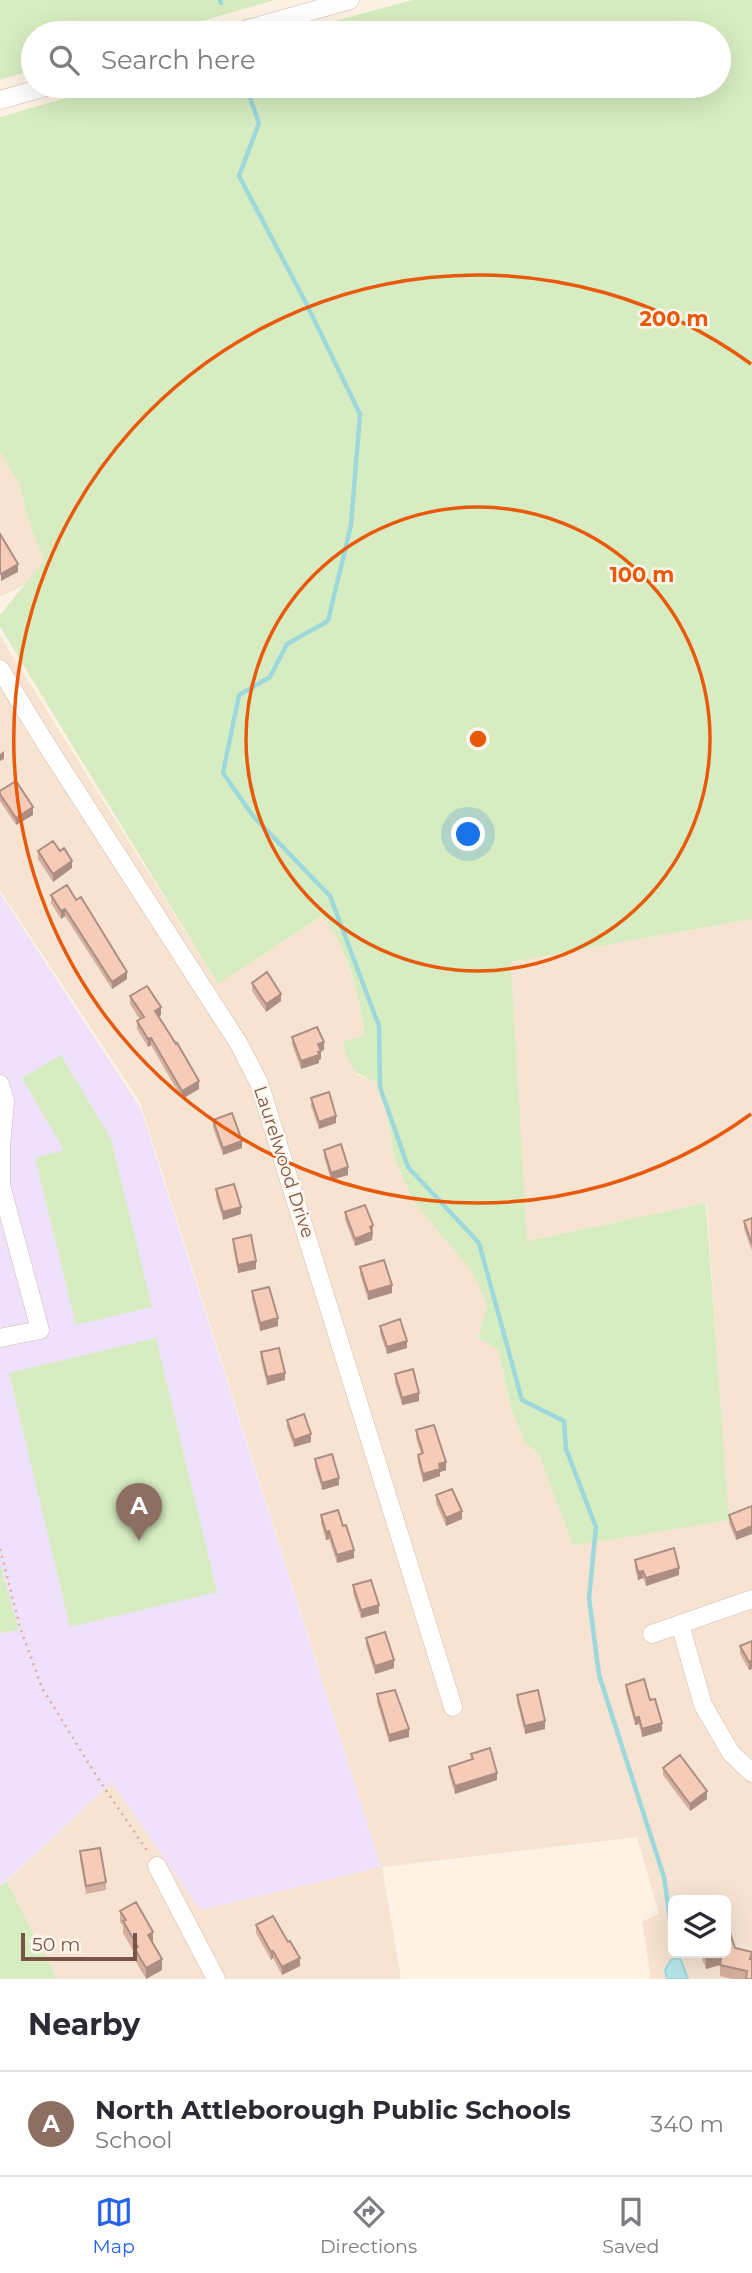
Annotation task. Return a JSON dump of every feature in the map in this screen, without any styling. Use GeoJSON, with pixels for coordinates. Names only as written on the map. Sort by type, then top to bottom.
{"type":"FeatureCollection","features":[{"type":"Feature","properties":{"kind":"street"},"geometry":{"type":"LineString","coordinates":[[276,21],[350,0]]}},
{"type":"Feature","properties":{"kind":"street"},"geometry":{"type":"LineString","coordinates":[[0,100],[21,94]]}},
{"type":"Feature","properties":{"kind":"street","name":"Laurelwood Drive"},"geometry":{"type":"LineString","coordinates":[[0,669],[239,1044],[259,1083],[453,1707]]}},
{"type":"Feature","properties":{"kind":"street"},"geometry":{"type":"LineString","coordinates":[[0,1084],[5,1101],[2,1117],[1,1185],[40,1329],[0,1338]]}},
{"type":"Feature","properties":{"kind":"street"},"geometry":{"type":"LineString","coordinates":[[652,1634],[752,1599]]}},
{"type":"Feature","properties":{"kind":"street"},"geometry":{"type":"LineString","coordinates":[[680,1624],[703,1705],[731,1753],[752,1773]]}},
{"type":"Feature","properties":{"kind":"street"},"geometry":{"type":"LineString","coordinates":[[157,1866],[216,1979]]}},
{"type":"Feature","properties":{"kind":"path"},"geometry":{"type":"LineString","coordinates":[[0,1549],[20,1627],[42,1688],[157,1866]]}},
{"type":"Feature","properties":{"kind":"shaded area"},"geometry":{"type":"Polygon","coordinates":[[[0,452],[19,483],[28,520],[44,561],[27,584],[0,597],[0,452]]]}},
{"type":"Feature","properties":{"kind":"shaded area"},"geometry":{"type":"Polygon","coordinates":[[[0,636],[218,984],[323,916],[340,940],[357,992],[365,1037],[358,1075],[382,1085],[394,1157],[412,1199],[472,1272],[487,1305],[478,1338],[498,1350],[511,1408],[525,1443],[539,1454],[573,1546],[728,1519],[707,1203],[526,1241],[511,962],[752,919],[752,1979],[651,1979],[642,1922],[659,1913],[637,1837],[382,1867],[401,1979],[57,1979],[7,1881],[112,1782],[200,1910],[381,1867],[140,1102],[0,890],[0,636]]]}},
{"type":"Feature","properties":{"kind":"shaded area"},"geometry":{"type":"Polygon","coordinates":[[[0,893],[141,1109],[381,1867],[200,1910],[112,1782],[0,1887],[0,893]]]}},
{"type":"Feature","properties":{"kind":"green space"},"geometry":{"type":"Polygon","coordinates":[[[0,0],[275,0],[202,21],[21,21],[21,74],[0,80],[0,0]]]}},
{"type":"Feature","properties":{"kind":"green space"},"geometry":{"type":"Polygon","coordinates":[[[412,0],[752,0],[752,919],[511,962],[527,1241],[706,1203],[729,1520],[573,1546],[539,1454],[525,1443],[511,1408],[498,1350],[478,1338],[487,1305],[472,1272],[412,1199],[394,1157],[382,1085],[360,1074],[348,1059],[343,1041],[365,1036],[351,973],[332,929],[322,916],[218,984],[0,627],[0,615],[44,561],[28,520],[19,483],[0,452],[0,117],[66,98],[731,98],[731,21],[335,21],[412,0]]]}},
{"type":"Feature","properties":{"kind":"green space"},"geometry":{"type":"Polygon","coordinates":[[[61,1055],[111,1139],[152,1307],[76,1325],[35,1158],[64,1150],[22,1078],[61,1055]]]}},
{"type":"Feature","properties":{"kind":"green space"},"geometry":{"type":"Polygon","coordinates":[[[156,1338],[217,1592],[70,1627],[9,1373],[156,1338]]]}},
{"type":"Feature","properties":{"kind":"green space"},"geometry":{"type":"Polygon","coordinates":[[[0,1563],[19,1630],[0,1633],[0,1563]]]}},
{"type":"Feature","properties":{"kind":"green space"},"geometry":{"type":"Polygon","coordinates":[[[7,1881],[57,1979],[0,1979],[0,1887],[7,1881]]]}},
{"type":"Feature","properties":{"kind":"water"},"geometry":{"type":"Polygon","coordinates":[[[680,1958],[688,1979],[667,1979],[665,1970],[671,1960],[680,1958]]]}},
{"type":"Feature","properties":{"kind":"building"},"geometry":{"type":"Polygon","coordinates":[[[0,534],[18,564],[1,574],[0,573],[0,534]]]}},
{"type":"Feature","properties":{"kind":"building"},"geometry":{"type":"Polygon","coordinates":[[[16,781],[33,807],[16,818],[0,791],[16,781]]]}},
{"type":"Feature","properties":{"kind":"building"},"geometry":{"type":"Polygon","coordinates":[[[53,841],[60,851],[64,848],[72,861],[53,874],[38,851],[53,841]]]}},
{"type":"Feature","properties":{"kind":"building"},"geometry":{"type":"Polygon","coordinates":[[[67,885],[76,900],[81,897],[127,972],[112,982],[65,909],[61,911],[51,895],[67,885]]]}},
{"type":"Feature","properties":{"kind":"building"},"geometry":{"type":"Polygon","coordinates":[[[267,972],[281,994],[266,1004],[252,983],[267,972]]]}},
{"type":"Feature","properties":{"kind":"building"},"geometry":{"type":"Polygon","coordinates":[[[147,986],[161,1007],[155,1011],[199,1081],[182,1091],[151,1038],[148,1039],[137,1021],[144,1017],[130,996],[147,986]]]}},
{"type":"Feature","properties":{"kind":"building"},"geometry":{"type":"Polygon","coordinates":[[[317,1027],[324,1042],[318,1044],[321,1051],[318,1052],[319,1055],[301,1061],[292,1037],[317,1027]]]}},
{"type":"Feature","properties":{"kind":"building"},"geometry":{"type":"Polygon","coordinates":[[[329,1092],[336,1116],[319,1122],[311,1098],[329,1092]]]}},
{"type":"Feature","properties":{"kind":"building"},"geometry":{"type":"Polygon","coordinates":[[[232,1113],[242,1141],[223,1148],[213,1120],[232,1113]]]}},
{"type":"Feature","properties":{"kind":"building"},"geometry":{"type":"Polygon","coordinates":[[[341,1144],[348,1167],[331,1173],[324,1150],[341,1144]]]}},
{"type":"Feature","properties":{"kind":"building"},"geometry":{"type":"Polygon","coordinates":[[[234,1184],[241,1207],[223,1212],[216,1189],[234,1184]]]}},
{"type":"Feature","properties":{"kind":"building"},"geometry":{"type":"Polygon","coordinates":[[[365,1205],[373,1225],[370,1227],[372,1232],[355,1239],[345,1212],[365,1205]]]}},
{"type":"Feature","properties":{"kind":"building"},"geometry":{"type":"Polygon","coordinates":[[[752,1218],[752,1244],[744,1221],[752,1218]]]}},
{"type":"Feature","properties":{"kind":"building"},"geometry":{"type":"Polygon","coordinates":[[[251,1235],[256,1261],[238,1265],[233,1239],[251,1235]]]}},
{"type":"Feature","properties":{"kind":"building"},"geometry":{"type":"Polygon","coordinates":[[[384,1260],[392,1285],[368,1292],[360,1267],[384,1260]]]}},
{"type":"Feature","properties":{"kind":"building"},"geometry":{"type":"Polygon","coordinates":[[[269,1287],[278,1318],[260,1323],[252,1291],[269,1287]]]}},
{"type":"Feature","properties":{"kind":"building"},"geometry":{"type":"Polygon","coordinates":[[[400,1319],[407,1341],[387,1347],[380,1326],[400,1319]]]}},
{"type":"Feature","properties":{"kind":"building"},"geometry":{"type":"Polygon","coordinates":[[[279,1348],[285,1373],[267,1377],[261,1352],[279,1348]]]}},
{"type":"Feature","properties":{"kind":"building"},"geometry":{"type":"Polygon","coordinates":[[[413,1369],[419,1393],[402,1398],[395,1374],[413,1369]]]}},
{"type":"Feature","properties":{"kind":"building"},"geometry":{"type":"Polygon","coordinates":[[[304,1414],[311,1434],[294,1440],[287,1420],[304,1414]]]}},
{"type":"Feature","properties":{"kind":"building"},"geometry":{"type":"Polygon","coordinates":[[[434,1425],[446,1462],[439,1464],[440,1469],[423,1474],[418,1455],[423,1453],[416,1430],[434,1425]]]}},
{"type":"Feature","properties":{"kind":"building"},"geometry":{"type":"Polygon","coordinates":[[[332,1454],[339,1478],[322,1483],[315,1459],[332,1454]]]}},
{"type":"Feature","properties":{"kind":"building"},"geometry":{"type":"Polygon","coordinates":[[[452,1489],[462,1511],[446,1518],[436,1495],[452,1489]]]}},
{"type":"Feature","properties":{"kind":"building"},"geometry":{"type":"Polygon","coordinates":[[[752,1506],[752,1526],[736,1533],[729,1515],[752,1506]]]}},
{"type":"Feature","properties":{"kind":"building"},"geometry":{"type":"Polygon","coordinates":[[[338,1510],[354,1550],[337,1555],[321,1515],[338,1510]]]}},
{"type":"Feature","properties":{"kind":"building"},"geometry":{"type":"Polygon","coordinates":[[[674,1548],[679,1568],[646,1578],[643,1571],[638,1572],[635,1560],[674,1548]]]}},
{"type":"Feature","properties":{"kind":"building"},"geometry":{"type":"Polygon","coordinates":[[[371,1580],[379,1605],[361,1610],[353,1585],[371,1580]]]}},
{"type":"Feature","properties":{"kind":"building"},"geometry":{"type":"Polygon","coordinates":[[[385,1632],[394,1660],[375,1666],[366,1638],[385,1632]]]}},
{"type":"Feature","properties":{"kind":"building"},"geometry":{"type":"Polygon","coordinates":[[[752,1641],[752,1661],[749,1662],[740,1646],[752,1641]]]}},
{"type":"Feature","properties":{"kind":"building"},"geometry":{"type":"Polygon","coordinates":[[[644,1679],[650,1700],[655,1699],[662,1723],[642,1729],[639,1717],[635,1718],[626,1685],[644,1679]]]}},
{"type":"Feature","properties":{"kind":"building"},"geometry":{"type":"Polygon","coordinates":[[[395,1690],[409,1729],[389,1735],[377,1694],[395,1690]]]}},
{"type":"Feature","properties":{"kind":"building"},"geometry":{"type":"Polygon","coordinates":[[[538,1690],[545,1721],[525,1726],[517,1695],[538,1690]]]}},
{"type":"Feature","properties":{"kind":"building"},"geometry":{"type":"Polygon","coordinates":[[[490,1748],[497,1773],[455,1786],[449,1767],[473,1759],[471,1754],[490,1748]]]}},
{"type":"Feature","properties":{"kind":"building"},"geometry":{"type":"Polygon","coordinates":[[[680,1755],[707,1791],[690,1804],[663,1768],[680,1755]]]}},
{"type":"Feature","properties":{"kind":"building"},"geometry":{"type":"Polygon","coordinates":[[[100,1848],[106,1882],[86,1886],[80,1851],[100,1848]]]}},
{"type":"Feature","properties":{"kind":"building"},"geometry":{"type":"Polygon","coordinates":[[[136,1902],[153,1932],[148,1935],[162,1959],[146,1968],[135,1949],[138,1947],[120,1911],[136,1902]]]}},
{"type":"Feature","properties":{"kind":"building"},"geometry":{"type":"Polygon","coordinates":[[[273,1916],[300,1958],[282,1967],[256,1925],[273,1916]]]}},
{"type":"Feature","properties":{"kind":"building"},"geometry":{"type":"Polygon","coordinates":[[[731,1936],[735,1948],[752,1952],[752,1979],[746,1979],[747,1971],[720,1965],[721,1958],[731,1958],[731,1936]]]}},
{"type":"Feature","properties":{"kind":"waterway"},"geometry":{"type":"LineString","coordinates":[[250,98],[259,123],[239,176],[305,301],[360,414],[351,525],[328,621],[287,644],[270,677],[239,695],[223,773],[253,816],[330,896],[379,1026],[380,1087],[408,1167],[479,1243],[522,1400],[564,1421],[566,1449],[596,1527],[589,1598],[599,1675],[664,1877],[668,1905]]}},
{"type":"Feature","properties":{"kind":"place","name":"North Attleborough Public Schools"},"geometry":{"type":"Point","coordinates":[139,1541]}}]}
